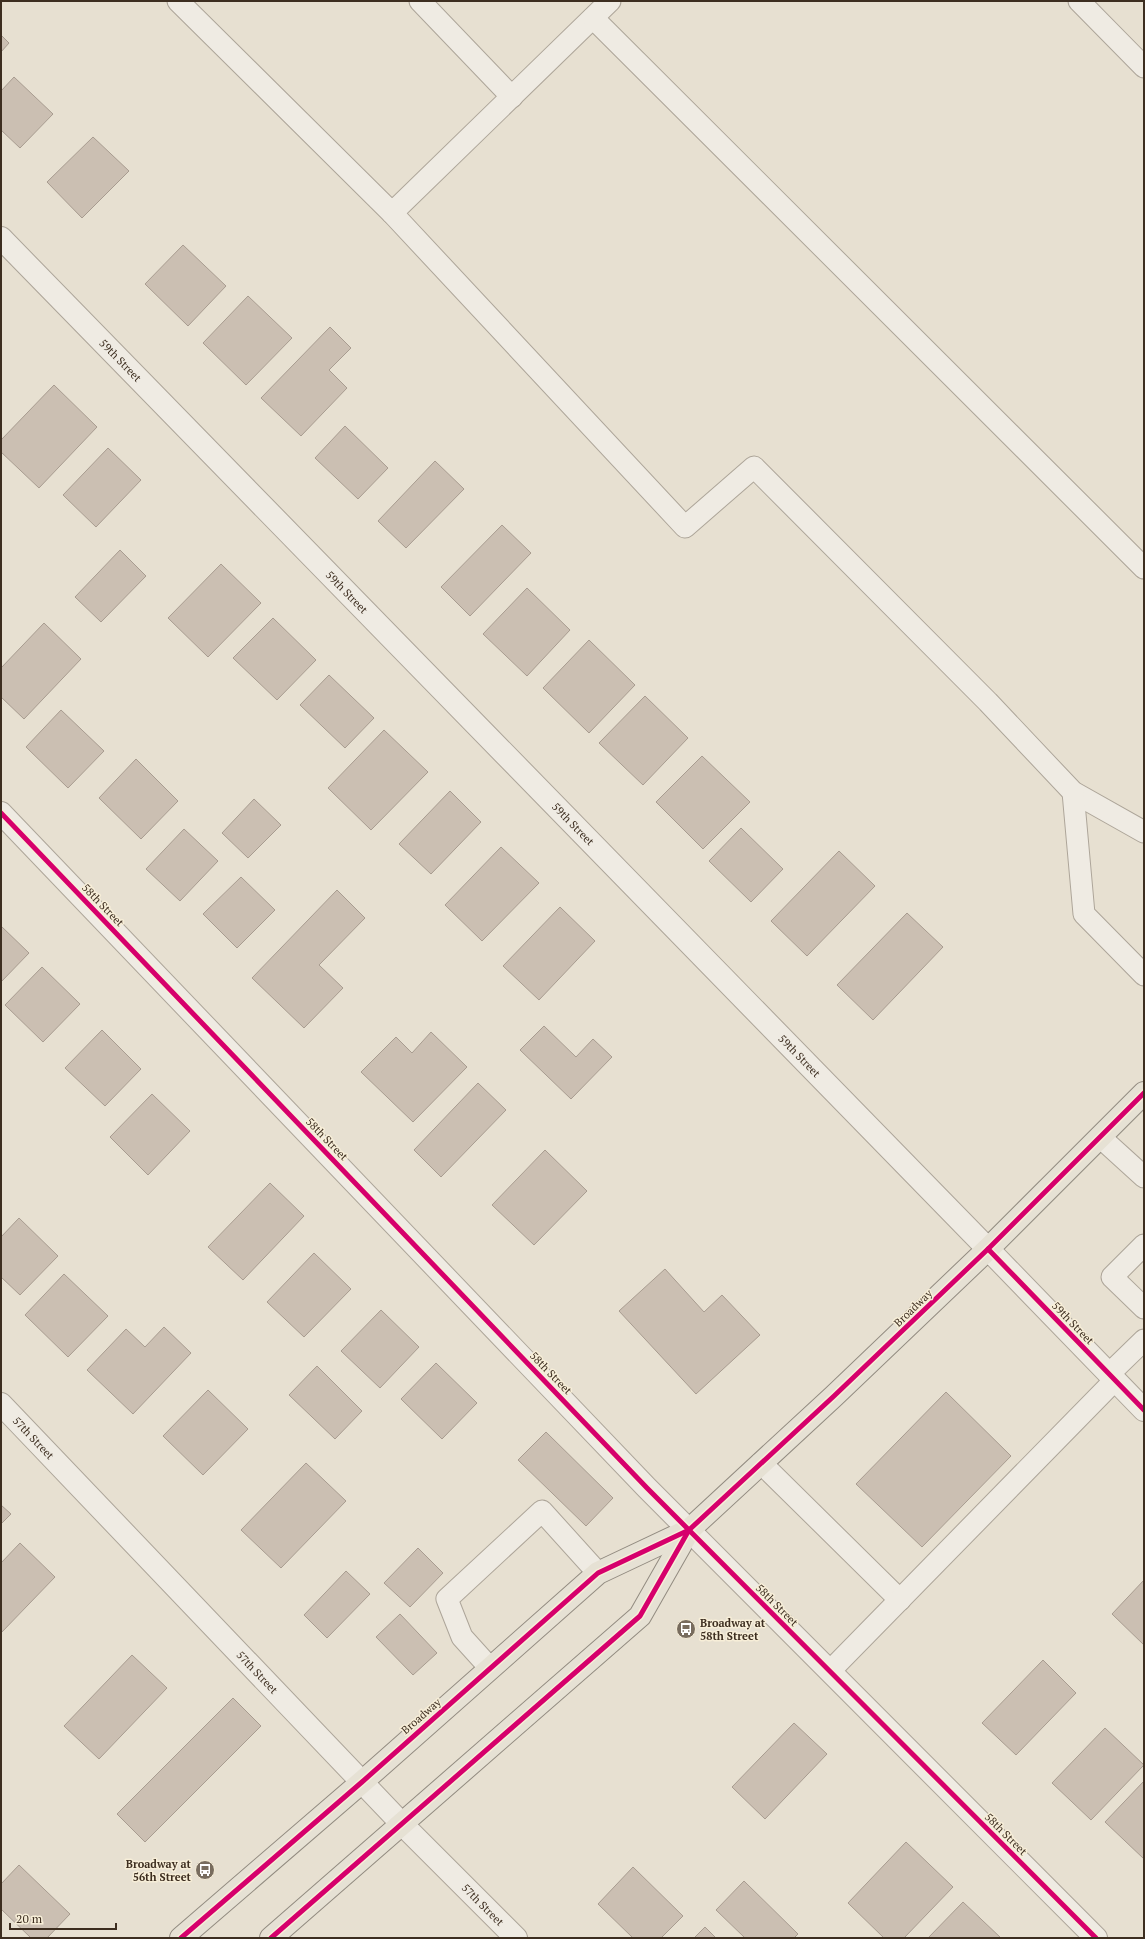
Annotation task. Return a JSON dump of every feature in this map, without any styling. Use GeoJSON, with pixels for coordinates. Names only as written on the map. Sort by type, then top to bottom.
{"type":"FeatureCollection","features":[{"type":"Feature","properties":{"kind":"main road","name":"Broadway"},"geometry":{"type":"LineString","coordinates":[[271,1938],[640,1616],[689,1530],[988,1249],[1144,1093]]}},
{"type":"Feature","properties":{"kind":"main road","name":"Broadway"},"geometry":{"type":"LineString","coordinates":[[180,1938],[362,1782],[598,1573],[689,1530]]}},
{"type":"Feature","properties":{"kind":"street","name":"59th Street"},"geometry":{"type":"LineString","coordinates":[[1,238],[1144,1410]]}},
{"type":"Feature","properties":{"kind":"street","name":"58th Street"},"geometry":{"type":"LineString","coordinates":[[1,813],[689,1530],[1096,1938]]}},
{"type":"Feature","properties":{"kind":"street","name":"57th Street"},"geometry":{"type":"LineString","coordinates":[[1,1404],[402,1824],[516,1938]]}},
{"type":"Feature","properties":{"kind":"lane"},"geometry":{"type":"LineString","coordinates":[[178,1],[392,213],[685,527],[754,467],[988,702],[1073,792],[1144,832]]}},
{"type":"Feature","properties":{"kind":"lane"},"geometry":{"type":"LineString","coordinates":[[420,1],[512,96]]}},
{"type":"Feature","properties":{"kind":"lane"},"geometry":{"type":"LineString","coordinates":[[392,213],[610,1]]}},
{"type":"Feature","properties":{"kind":"lane"},"geometry":{"type":"LineString","coordinates":[[1079,1],[1144,67]]}},
{"type":"Feature","properties":{"kind":"lane"},"geometry":{"type":"LineString","coordinates":[[593,18],[1144,568]]}},
{"type":"Feature","properties":{"kind":"lane"},"geometry":{"type":"LineString","coordinates":[[1073,792],[1084,914],[1144,975]]}},
{"type":"Feature","properties":{"kind":"lane"},"geometry":{"type":"LineString","coordinates":[[1100,1137],[1144,1177]]}},
{"type":"Feature","properties":{"kind":"lane"},"geometry":{"type":"LineString","coordinates":[[1144,1245],[1112,1277],[1144,1308]]}},
{"type":"Feature","properties":{"kind":"lane"},"geometry":{"type":"LineString","coordinates":[[830,1671],[900,1600],[1112,1377],[1144,1340]]}},
{"type":"Feature","properties":{"kind":"lane"},"geometry":{"type":"LineString","coordinates":[[761,1463],[900,1600]]}},
{"type":"Feature","properties":{"kind":"lane"},"geometry":{"type":"LineString","coordinates":[[490,1668],[462,1638],[447,1598],[542,1510],[598,1573]]}},
{"type":"Feature","properties":{"kind":"building"},"geometry":{"type":"Polygon","coordinates":[[[1,35],[9,43],[1,52],[1,35]]]}},
{"type":"Feature","properties":{"kind":"building"},"geometry":{"type":"Polygon","coordinates":[[[14,77],[53,114],[20,148],[1,130],[1,91],[14,77]]]}},
{"type":"Feature","properties":{"kind":"building"},"geometry":{"type":"Polygon","coordinates":[[[93,137],[129,171],[82,218],[47,182],[93,137]]]}},
{"type":"Feature","properties":{"kind":"building"},"geometry":{"type":"Polygon","coordinates":[[[183,245],[226,286],[188,326],[145,284],[183,245]]]}},
{"type":"Feature","properties":{"kind":"building"},"geometry":{"type":"Polygon","coordinates":[[[248,296],[292,338],[246,385],[203,343],[248,296]]]}},
{"type":"Feature","properties":{"kind":"building"},"geometry":{"type":"Polygon","coordinates":[[[330,327],[351,348],[329,370],[347,388],[301,436],[261,398],[330,327]]]}},
{"type":"Feature","properties":{"kind":"building"},"geometry":{"type":"Polygon","coordinates":[[[54,385],[97,427],[39,488],[1,452],[1,440],[54,385]]]}},
{"type":"Feature","properties":{"kind":"building"},"geometry":{"type":"Polygon","coordinates":[[[345,426],[388,468],[358,499],[315,458],[345,426]]]}},
{"type":"Feature","properties":{"kind":"building"},"geometry":{"type":"Polygon","coordinates":[[[108,448],[141,480],[96,527],[63,495],[108,448]]]}},
{"type":"Feature","properties":{"kind":"building"},"geometry":{"type":"Polygon","coordinates":[[[435,461],[464,489],[406,548],[378,521],[435,461]]]}},
{"type":"Feature","properties":{"kind":"building"},"geometry":{"type":"Polygon","coordinates":[[[502,525],[531,553],[470,616],[441,587],[502,525]]]}},
{"type":"Feature","properties":{"kind":"building"},"geometry":{"type":"Polygon","coordinates":[[[120,550],[146,576],[101,622],[75,597],[120,550]]]}},
{"type":"Feature","properties":{"kind":"building"},"geometry":{"type":"Polygon","coordinates":[[[221,564],[261,603],[208,657],[168,618],[221,564]]]}},
{"type":"Feature","properties":{"kind":"building"},"geometry":{"type":"Polygon","coordinates":[[[527,588],[570,630],[527,676],[483,634],[527,588]]]}},
{"type":"Feature","properties":{"kind":"building"},"geometry":{"type":"Polygon","coordinates":[[[273,618],[316,660],[277,700],[233,658],[273,618]]]}},
{"type":"Feature","properties":{"kind":"building"},"geometry":{"type":"Polygon","coordinates":[[[44,623],[81,659],[24,719],[1,697],[1,668],[44,623]]]}},
{"type":"Feature","properties":{"kind":"building"},"geometry":{"type":"Polygon","coordinates":[[[589,640],[635,685],[589,733],[543,688],[589,640]]]}},
{"type":"Feature","properties":{"kind":"building"},"geometry":{"type":"Polygon","coordinates":[[[329,675],[374,718],[345,748],[300,705],[329,675]]]}},
{"type":"Feature","properties":{"kind":"building"},"geometry":{"type":"Polygon","coordinates":[[[645,696],[688,738],[643,785],[599,743],[645,696]]]}},
{"type":"Feature","properties":{"kind":"building"},"geometry":{"type":"Polygon","coordinates":[[[61,710],[104,751],[68,788],[26,747],[61,710]]]}},
{"type":"Feature","properties":{"kind":"building"},"geometry":{"type":"Polygon","coordinates":[[[384,730],[428,772],[371,830],[328,788],[384,730]]]}},
{"type":"Feature","properties":{"kind":"building"},"geometry":{"type":"Polygon","coordinates":[[[702,756],[750,802],[703,849],[656,802],[702,756]]]}},
{"type":"Feature","properties":{"kind":"building"},"geometry":{"type":"Polygon","coordinates":[[[136,759],[178,801],[141,839],[99,798],[136,759]]]}},
{"type":"Feature","properties":{"kind":"building"},"geometry":{"type":"Polygon","coordinates":[[[450,791],[481,822],[431,874],[399,844],[450,791]]]}},
{"type":"Feature","properties":{"kind":"building"},"geometry":{"type":"Polygon","coordinates":[[[254,799],[281,825],[248,858],[222,833],[254,799]]]}},
{"type":"Feature","properties":{"kind":"building"},"geometry":{"type":"Polygon","coordinates":[[[741,828],[783,869],[751,902],[709,861],[741,828]]]}},
{"type":"Feature","properties":{"kind":"building"},"geometry":{"type":"Polygon","coordinates":[[[184,829],[218,861],[180,901],[146,869],[184,829]]]}},
{"type":"Feature","properties":{"kind":"building"},"geometry":{"type":"Polygon","coordinates":[[[501,847],[539,883],[482,941],[445,905],[501,847]]]}},
{"type":"Feature","properties":{"kind":"building"},"geometry":{"type":"Polygon","coordinates":[[[839,851],[875,886],[807,956],[771,921],[839,851]]]}},
{"type":"Feature","properties":{"kind":"building"},"geometry":{"type":"Polygon","coordinates":[[[241,877],[275,910],[237,948],[203,914],[241,877]]]}},
{"type":"Feature","properties":{"kind":"building"},"geometry":{"type":"Polygon","coordinates":[[[337,890],[365,918],[319,965],[343,988],[304,1028],[252,978],[337,890]]]}},
{"type":"Feature","properties":{"kind":"building"},"geometry":{"type":"Polygon","coordinates":[[[560,907],[595,941],[539,1000],[503,966],[560,907]]]}},
{"type":"Feature","properties":{"kind":"building"},"geometry":{"type":"Polygon","coordinates":[[[907,913],[943,947],[873,1020],[837,985],[907,913]]]}},
{"type":"Feature","properties":{"kind":"building"},"geometry":{"type":"Polygon","coordinates":[[[1,926],[29,953],[1,982],[1,926]]]}},
{"type":"Feature","properties":{"kind":"building"},"geometry":{"type":"Polygon","coordinates":[[[42,967],[80,1004],[43,1042],[5,1005],[42,967]]]}},
{"type":"Feature","properties":{"kind":"building"},"geometry":{"type":"Polygon","coordinates":[[[544,1026],[576,1057],[593,1039],[612,1057],[571,1099],[520,1050],[544,1026]]]}},
{"type":"Feature","properties":{"kind":"building"},"geometry":{"type":"Polygon","coordinates":[[[102,1030],[141,1069],[105,1106],[65,1068],[102,1030]]]}},
{"type":"Feature","properties":{"kind":"building"},"geometry":{"type":"Polygon","coordinates":[[[431,1032],[467,1067],[413,1122],[361,1072],[396,1037],[412,1053],[431,1032]]]}},
{"type":"Feature","properties":{"kind":"building"},"geometry":{"type":"Polygon","coordinates":[[[478,1083],[506,1110],[441,1177],[414,1150],[478,1083]]]}},
{"type":"Feature","properties":{"kind":"building"},"geometry":{"type":"Polygon","coordinates":[[[152,1094],[190,1131],[148,1175],[110,1137],[152,1094]]]}},
{"type":"Feature","properties":{"kind":"building"},"geometry":{"type":"Polygon","coordinates":[[[545,1150],[587,1191],[534,1245],[492,1205],[545,1150]]]}},
{"type":"Feature","properties":{"kind":"building"},"geometry":{"type":"Polygon","coordinates":[[[270,1183],[304,1216],[243,1280],[208,1247],[270,1183]]]}},
{"type":"Feature","properties":{"kind":"building"},"geometry":{"type":"Polygon","coordinates":[[[19,1218],[58,1256],[20,1295],[1,1277],[1,1237],[19,1218]]]}},
{"type":"Feature","properties":{"kind":"building"},"geometry":{"type":"Polygon","coordinates":[[[314,1253],[351,1289],[304,1337],[267,1302],[314,1253]]]}},
{"type":"Feature","properties":{"kind":"building"},"geometry":{"type":"Polygon","coordinates":[[[665,1269],[704,1312],[722,1295],[760,1335],[696,1394],[619,1311],[665,1269]]]}},
{"type":"Feature","properties":{"kind":"building"},"geometry":{"type":"Polygon","coordinates":[[[64,1274],[108,1316],[68,1357],[25,1315],[64,1274]]]}},
{"type":"Feature","properties":{"kind":"building"},"geometry":{"type":"Polygon","coordinates":[[[381,1310],[419,1347],[380,1388],[341,1351],[381,1310]]]}},
{"type":"Feature","properties":{"kind":"building"},"geometry":{"type":"Polygon","coordinates":[[[164,1327],[191,1353],[133,1414],[87,1370],[126,1329],[145,1347],[164,1327]]]}},
{"type":"Feature","properties":{"kind":"building"},"geometry":{"type":"Polygon","coordinates":[[[436,1363],[477,1403],[442,1439],[401,1399],[436,1363]]]}},
{"type":"Feature","properties":{"kind":"building"},"geometry":{"type":"Polygon","coordinates":[[[317,1366],[362,1411],[335,1439],[289,1395],[317,1366]]]}},
{"type":"Feature","properties":{"kind":"building"},"geometry":{"type":"Polygon","coordinates":[[[208,1390],[248,1429],[203,1475],[163,1436],[208,1390]]]}},
{"type":"Feature","properties":{"kind":"building"},"geometry":{"type":"Polygon","coordinates":[[[946,1392],[1011,1456],[922,1547],[856,1484],[946,1392]]]}},
{"type":"Feature","properties":{"kind":"building"},"geometry":{"type":"Polygon","coordinates":[[[546,1432],[613,1498],[586,1526],[518,1460],[546,1432]]]}},
{"type":"Feature","properties":{"kind":"building"},"geometry":{"type":"Polygon","coordinates":[[[306,1463],[346,1501],[281,1568],[241,1530],[306,1463]]]}},
{"type":"Feature","properties":{"kind":"building"},"geometry":{"type":"Polygon","coordinates":[[[1,1505],[11,1514],[1,1524],[1,1505]]]}},
{"type":"Feature","properties":{"kind":"building"},"geometry":{"type":"Polygon","coordinates":[[[20,1543],[55,1577],[1,1633],[1,1563],[20,1543]]]}},
{"type":"Feature","properties":{"kind":"building"},"geometry":{"type":"Polygon","coordinates":[[[418,1548],[443,1573],[410,1607],[384,1583],[418,1548]]]}},
{"type":"Feature","properties":{"kind":"building"},"geometry":{"type":"Polygon","coordinates":[[[346,1571],[370,1594],[327,1638],[304,1615],[346,1571]]]}},
{"type":"Feature","properties":{"kind":"building"},"geometry":{"type":"Polygon","coordinates":[[[1144,1580],[1144,1645],[1112,1614],[1144,1580]]]}},
{"type":"Feature","properties":{"kind":"building"},"geometry":{"type":"Polygon","coordinates":[[[400,1614],[437,1653],[413,1675],[376,1637],[400,1614]]]}},
{"type":"Feature","properties":{"kind":"building"},"geometry":{"type":"Polygon","coordinates":[[[132,1655],[167,1688],[99,1759],[64,1726],[132,1655]]]}},
{"type":"Feature","properties":{"kind":"building"},"geometry":{"type":"Polygon","coordinates":[[[1043,1660],[1076,1693],[1016,1755],[982,1723],[1043,1660]]]}},
{"type":"Feature","properties":{"kind":"building"},"geometry":{"type":"Polygon","coordinates":[[[233,1698],[261,1726],[145,1842],[117,1814],[233,1698]]]}},
{"type":"Feature","properties":{"kind":"building"},"geometry":{"type":"Polygon","coordinates":[[[794,1723],[827,1754],[765,1819],[732,1787],[794,1723]]]}},
{"type":"Feature","properties":{"kind":"building"},"geometry":{"type":"Polygon","coordinates":[[[1105,1728],[1144,1765],[1091,1820],[1052,1783],[1105,1728]]]}},
{"type":"Feature","properties":{"kind":"building"},"geometry":{"type":"Polygon","coordinates":[[[1144,1781],[1144,1859],[1105,1822],[1144,1781]]]}},
{"type":"Feature","properties":{"kind":"building"},"geometry":{"type":"Polygon","coordinates":[[[906,1842],[953,1887],[904,1938],[884,1938],[848,1903],[906,1842]]]}},
{"type":"Feature","properties":{"kind":"building"},"geometry":{"type":"Polygon","coordinates":[[[19,1865],[70,1914],[47,1938],[31,1938],[1,1909],[1,1884],[19,1865]]]}},
{"type":"Feature","properties":{"kind":"building"},"geometry":{"type":"Polygon","coordinates":[[[633,1867],[683,1916],[661,1938],[633,1938],[598,1904],[633,1867]]]}},
{"type":"Feature","properties":{"kind":"building"},"geometry":{"type":"Polygon","coordinates":[[[744,1881],[798,1934],[794,1938],[745,1938],[716,1910],[744,1881]]]}},
{"type":"Feature","properties":{"kind":"building"},"geometry":{"type":"Polygon","coordinates":[[[963,1902],[1001,1938],[928,1938],[963,1902]]]}},
{"type":"Feature","properties":{"kind":"building"},"geometry":{"type":"Polygon","coordinates":[[[705,1927],[716,1938],[694,1938],[705,1927]]]}},
{"type":"Feature","properties":{"kind":"cycle path"},"geometry":{"type":"LineString","coordinates":[[1,813],[647,1488],[1096,1938]]}},
{"type":"Feature","properties":{"kind":"cycle path"},"geometry":{"type":"LineString","coordinates":[[181,1938],[362,1782],[598,1573],[689,1530],[834,1396],[988,1249],[1144,1093]]}},
{"type":"Feature","properties":{"kind":"cycle path"},"geometry":{"type":"LineString","coordinates":[[988,1249],[1144,1410]]}},
{"type":"Feature","properties":{"kind":"cycle path"},"geometry":{"type":"LineString","coordinates":[[271,1938],[640,1616],[689,1530]]}},
{"type":"Feature","properties":{"kind":"place","name":"Broadway at 58th Street"},"geometry":{"type":"Point","coordinates":[686,1629]}},
{"type":"Feature","properties":{"kind":"place","name":"Broadway at 56th Street"},"geometry":{"type":"Point","coordinates":[205,1870]}}]}
